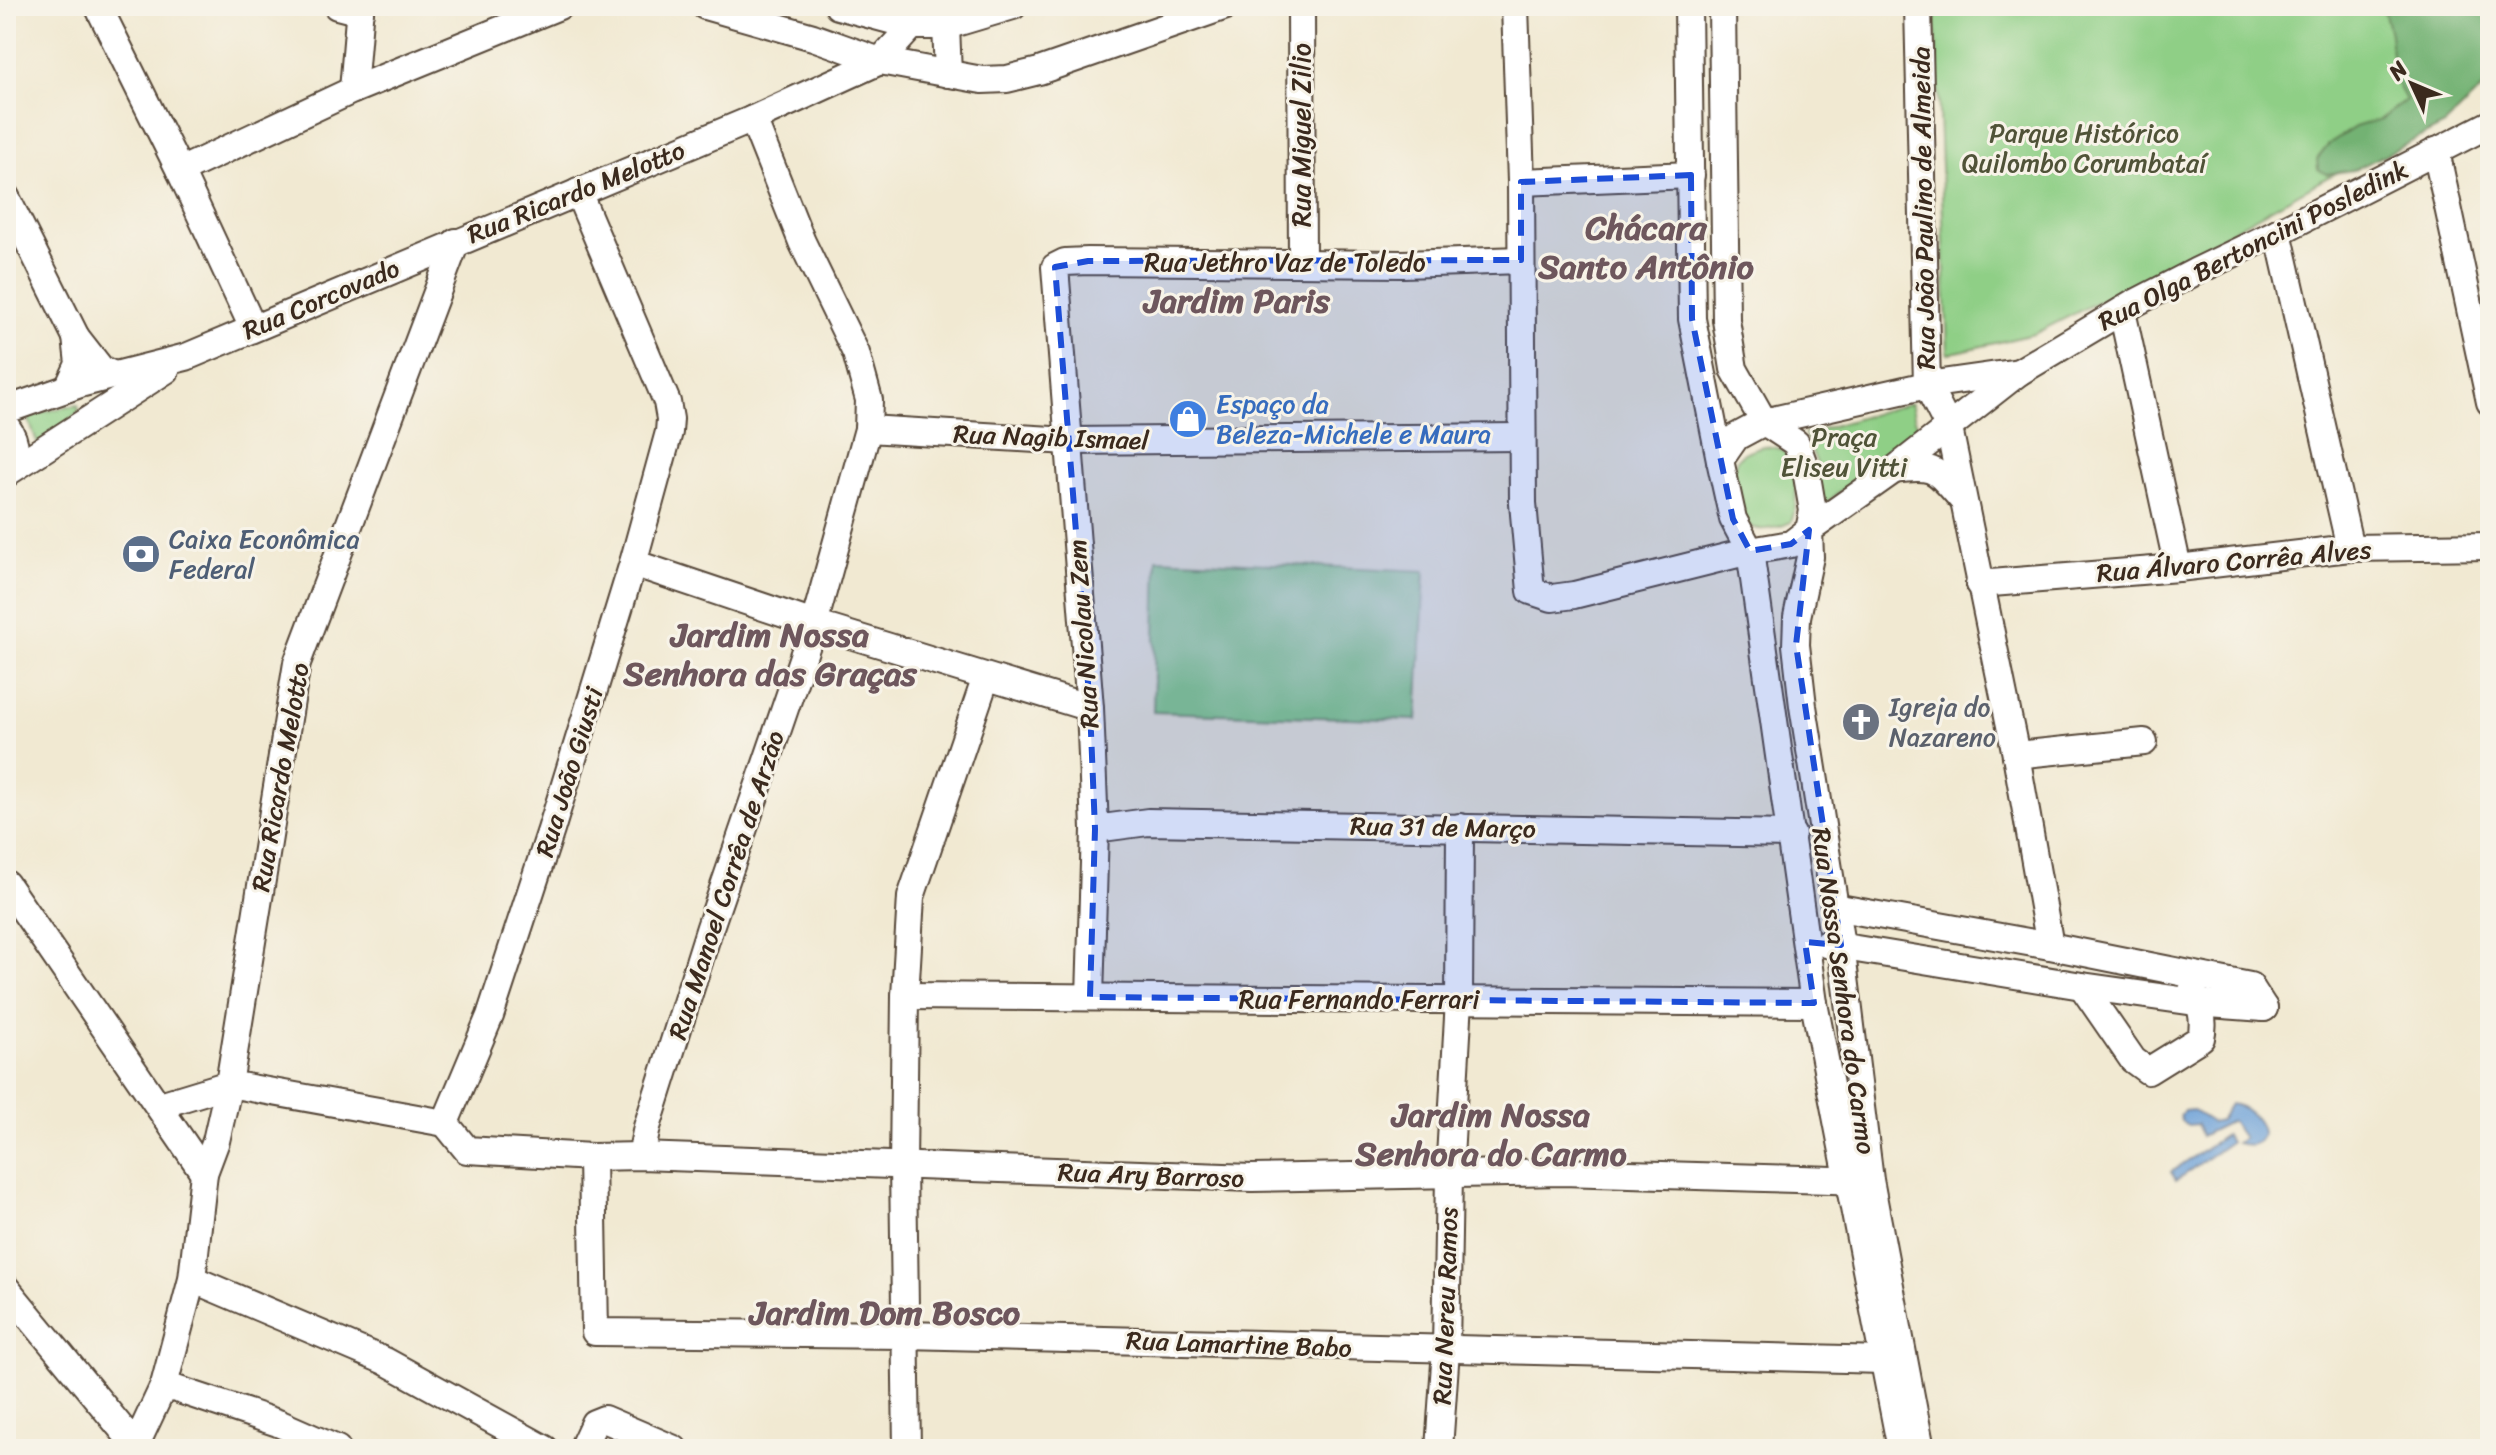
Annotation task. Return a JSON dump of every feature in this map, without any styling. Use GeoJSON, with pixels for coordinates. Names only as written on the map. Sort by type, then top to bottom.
{"type":"FeatureCollection","features":[{"type":"Feature","properties":{"kind":"street"},"geometry":{"type":"LineString","coordinates":[[98,6],[253,328]]}},
{"type":"Feature","properties":{"kind":"street"},"geometry":{"type":"LineString","coordinates":[[180,171],[353,90],[559,6]]}},
{"type":"Feature","properties":{"kind":"street"},"geometry":{"type":"LineString","coordinates":[[705,6],[813,37],[880,61],[982,80],[1007,79],[1039,71],[1226,6]]}},
{"type":"Feature","properties":{"kind":"street"},"geometry":{"type":"LineString","coordinates":[[838,6],[912,26],[946,26],[1013,6]]}},
{"type":"Feature","properties":{"kind":"street","name":"Rua Miguel Zilio"},"geometry":{"type":"LineString","coordinates":[[1301,6],[1302,263]]}},
{"type":"Feature","properties":{"kind":"street"},"geometry":{"type":"LineString","coordinates":[[1515,6],[1521,182],[1521,437],[1527,568],[1531,591],[1552,598],[1791,544],[1894,470],[2019,372]]}},
{"type":"Feature","properties":{"kind":"street"},"geometry":{"type":"LineString","coordinates":[[1688,6],[1692,319],[1730,512],[1750,551]]}},
{"type":"Feature","properties":{"kind":"street"},"geometry":{"type":"LineString","coordinates":[[1722,6],[1726,320],[1734,369],[1764,422],[1796,443],[1802,457],[1813,511],[1809,530]]}},
{"type":"Feature","properties":{"kind":"street","name":"Rua João Paulino de Almeida"},"geometry":{"type":"LineString","coordinates":[[1918,6],[1927,385],[1949,428],[2016,755],[2050,946]]}},
{"type":"Feature","properties":{"kind":"street"},"geometry":{"type":"LineString","coordinates":[[352,8],[353,90]]}},
{"type":"Feature","properties":{"kind":"street"},"geometry":{"type":"LineString","coordinates":[[880,61],[912,26]]}},
{"type":"Feature","properties":{"kind":"street"},"geometry":{"type":"LineString","coordinates":[[946,26],[948,74]]}},
{"type":"Feature","properties":{"kind":"street","name":"Rua Ricardo Melotto"},"geometry":{"type":"LineString","coordinates":[[135,1448],[164,1385],[192,1279],[204,1173],[216,1141],[229,1084],[297,663],[456,242],[753,119],[880,61]]}},
{"type":"Feature","properties":{"kind":"street","name":"Rua Manoel Corrêa de Arzão"},"geometry":{"type":"LineString","coordinates":[[641,1156],[647,1127],[710,927],[814,624],[868,429],[869,400],[856,353],[802,242],[753,119]]}},
{"type":"Feature","properties":{"kind":"street","name":"Rua Olga Bertoncini Posledink"},"geometry":{"type":"LineString","coordinates":[[2019,372],[2195,272],[2490,124]]}},
{"type":"Feature","properties":{"kind":"street"},"geometry":{"type":"LineString","coordinates":[[2436,151],[2486,360],[2490,402]]}},
{"type":"Feature","properties":{"kind":"street"},"geometry":{"type":"LineString","coordinates":[[1521,182],[1691,175]]}},
{"type":"Feature","properties":{"kind":"street","name":"Rua João Giusti"},"geometry":{"type":"LineString","coordinates":[[445,1123],[490,1016],[566,785],[633,563],[665,450],[670,419],[667,402],[578,192]]}},
{"type":"Feature","properties":{"kind":"street"},"geometry":{"type":"LineString","coordinates":[[6,197],[76,337],[101,369],[114,375]]}},
{"type":"Feature","properties":{"kind":"street"},"geometry":{"type":"LineString","coordinates":[[2278,232],[2350,548]]}},
{"type":"Feature","properties":{"kind":"street","name":"Rua Corcovado"},"geometry":{"type":"LineString","coordinates":[[6,410],[68,388],[186,357],[456,242]]}},
{"type":"Feature","properties":{"kind":"street","name":"Rua Jethro Vaz de Toledo"},"geometry":{"type":"LineString","coordinates":[[1054,272],[1059,264],[1088,261],[1403,264],[1521,260]]}},
{"type":"Feature","properties":{"kind":"street","name":"Rua Nicolau Zem"},"geometry":{"type":"LineString","coordinates":[[1054,272],[1090,708],[1095,829],[1090,997]]}},
{"type":"Feature","properties":{"kind":"street"},"geometry":{"type":"LineString","coordinates":[[2122,311],[2178,568]]}},
{"type":"Feature","properties":{"kind":"street"},"geometry":{"type":"LineString","coordinates":[[68,388],[79,364],[76,337]]}},
{"type":"Feature","properties":{"kind":"street","name":"Rua Corcovado"},"geometry":{"type":"LineString","coordinates":[[7,473],[186,357]]}},
{"type":"Feature","properties":{"kind":"street"},"geometry":{"type":"LineString","coordinates":[[1720,460],[1736,437],[1764,422],[1927,385],[2019,372]]}},
{"type":"Feature","properties":{"kind":"street"},"geometry":{"type":"LineString","coordinates":[[6,426],[15,446],[15,457],[7,473]]}},
{"type":"Feature","properties":{"kind":"street","name":"Rua Nagib Ismael"},"geometry":{"type":"LineString","coordinates":[[868,429],[1069,441],[1521,437]]}},
{"type":"Feature","properties":{"kind":"street"},"geometry":{"type":"LineString","coordinates":[[1894,470],[1919,466],[1936,470],[1962,499]]}},
{"type":"Feature","properties":{"kind":"street","name":"Rua Nossa Senhora do Carmo"},"geometry":{"type":"LineString","coordinates":[[1809,530],[1810,557],[1801,590],[1796,645],[1841,945],[1860,1181],[1883,1360],[1901,1449]]}},
{"type":"Feature","properties":{"kind":"street","name":"Rua Álvaro Corrêa Alves"},"geometry":{"type":"LineString","coordinates":[[1979,584],[2178,568],[2350,548],[2490,546]]}},
{"type":"Feature","properties":{"kind":"street","name":"Rua Nossa Senhora do Carmo"},"geometry":{"type":"LineString","coordinates":[[1750,551],[1814,1003],[1860,1181],[1921,1449]]}},
{"type":"Feature","properties":{"kind":"street"},"geometry":{"type":"LineString","coordinates":[[633,563],[814,624],[1090,708]]}},
{"type":"Feature","properties":{"kind":"street"},"geometry":{"type":"LineString","coordinates":[[907,1449],[903,1166],[905,996],[911,897],[986,677]]}},
{"type":"Feature","properties":{"kind":"street"},"geometry":{"type":"LineString","coordinates":[[2016,755],[2144,742]]}},
{"type":"Feature","properties":{"kind":"street","name":"Rua 31 de Março"},"geometry":{"type":"LineString","coordinates":[[1095,829],[1148,822],[1792,834]]}},
{"type":"Feature","properties":{"kind":"street","name":"Rua Nereu Ramos"},"geometry":{"type":"LineString","coordinates":[[1439,1449],[1446,1349],[1449,1175],[1459,1000],[1460,827]]}},
{"type":"Feature","properties":{"kind":"street"},"geometry":{"type":"LineString","coordinates":[[6,884],[204,1173]]}},
{"type":"Feature","properties":{"kind":"street"},"geometry":{"type":"LineString","coordinates":[[1803,928],[1824,944],[2082,986],[2200,1003],[2264,1008],[2250,986],[1834,907]]}},
{"type":"Feature","properties":{"kind":"street"},"geometry":{"type":"LineString","coordinates":[[2082,986],[2133,1060],[2148,1071],[2201,1038],[2200,1003],[2184,973]]}},
{"type":"Feature","properties":{"kind":"street","name":"Rua Fernando Ferrari"},"geometry":{"type":"LineString","coordinates":[[905,996],[1814,1003]]}},
{"type":"Feature","properties":{"kind":"street"},"geometry":{"type":"LineString","coordinates":[[160,1105],[229,1084],[445,1123]]}},
{"type":"Feature","properties":{"kind":"street","name":"Rua Ary Barroso"},"geometry":{"type":"LineString","coordinates":[[445,1123],[467,1150],[592,1157],[641,1156],[1252,1178],[1562,1172],[1860,1181]]}},
{"type":"Feature","properties":{"kind":"street","name":"Rua Lamartine Babo"},"geometry":{"type":"LineString","coordinates":[[592,1157],[595,1332],[905,1335],[1883,1360]]}},
{"type":"Feature","properties":{"kind":"street"},"geometry":{"type":"LineString","coordinates":[[192,1279],[385,1361],[545,1449]]}},
{"type":"Feature","properties":{"kind":"street"},"geometry":{"type":"LineString","coordinates":[[6,1288],[135,1448]]}},
{"type":"Feature","properties":{"kind":"street"},"geometry":{"type":"LineString","coordinates":[[164,1385],[278,1423],[337,1449]]}},
{"type":"Feature","properties":{"kind":"street"},"geometry":{"type":"LineString","coordinates":[[582,1449],[594,1423],[608,1420],[674,1449]]}},
{"type":"Feature","properties":{"kind":"highlighted area"},"geometry":{"type":"Polygon","coordinates":[[[1691,175],[1692,319],[1733,519],[1750,551],[1791,544],[1809,530],[1796,645],[1841,945],[1805,942],[1814,1003],[1090,997],[1095,829],[1090,708],[1055,267],[1088,261],[1521,260],[1521,182],[1691,175]]]}},
{"type":"Feature","properties":{"kind":"green space","name":"Parque Histórico Quilombo Corumbataí"},"geometry":{"type":"Polygon","coordinates":[[[1935,6],[2490,6],[2434,118],[2157,272],[2034,334],[1948,354],[1935,6]]]}},
{"type":"Feature","properties":{"kind":"green space"},"geometry":{"type":"Polygon","coordinates":[[[2383,6],[2490,6],[2490,81],[2445,125],[2354,170],[2326,174],[2318,169],[2317,159],[2330,143],[2355,127],[2381,119],[2406,100],[2394,78],[2390,34],[2383,6]]]}},
{"type":"Feature","properties":{"kind":"green space","name":"Praça Eliseu Vitti"},"geometry":{"type":"Polygon","coordinates":[[[1911,403],[1920,428],[1821,507],[1817,464],[1805,434],[1911,403]]]}},
{"type":"Feature","properties":{"kind":"green space"},"geometry":{"type":"Polygon","coordinates":[[[78,405],[79,412],[38,445],[27,415],[78,405]]]}},
{"type":"Feature","properties":{"kind":"green space"},"geometry":{"type":"Polygon","coordinates":[[[1763,446],[1786,454],[1793,469],[1796,488],[1791,522],[1759,529],[1743,519],[1734,470],[1736,461],[1742,455],[1763,446]]]}},
{"type":"Feature","properties":{"kind":"green space"},"geometry":{"type":"Polygon","coordinates":[[[1157,559],[1425,571],[1417,720],[1153,712],[1157,559]]]}},
{"type":"Feature","properties":{"kind":"water"},"geometry":{"type":"Polygon","coordinates":[[[2230,1104],[2241,1107],[2257,1121],[2262,1136],[2258,1142],[2250,1145],[2236,1143],[2243,1138],[2231,1121],[2201,1136],[2197,1124],[2188,1125],[2181,1121],[2180,1115],[2184,1111],[2192,1110],[2211,1122],[2220,1120],[2230,1104]]]}},
{"type":"Feature","properties":{"kind":"water"},"geometry":{"type":"Polygon","coordinates":[[[2225,1135],[2230,1142],[2176,1180],[2171,1172],[2225,1135]]]}},
{"type":"Feature","properties":{"kind":"place","name":"Espaço da Beleza-Michele e Maura"},"geometry":{"type":"Point","coordinates":[1188,419]}},
{"type":"Feature","properties":{"kind":"place","name":"Caixa Econômica Federal"},"geometry":{"type":"Point","coordinates":[141,554]}},
{"type":"Feature","properties":{"kind":"place","name":"Igreja do Nazareno"},"geometry":{"type":"Point","coordinates":[1861,722]}},
{"type":"Feature","properties":{"kind":"district","name":"Chácara Santo Antônio"},"geometry":{"type":"Point","coordinates":[1646,246]}},
{"type":"Feature","properties":{"kind":"district","name":"Jardim Paris"},"geometry":{"type":"Point","coordinates":[1237,300]}},
{"type":"Feature","properties":{"kind":"district","name":"Jardim Nossa Senhora das Graças"},"geometry":{"type":"Point","coordinates":[770,654]}},
{"type":"Feature","properties":{"kind":"district","name":"Jardim Nossa Senhora do Carmo"},"geometry":{"type":"Point","coordinates":[1491,1134]}},
{"type":"Feature","properties":{"kind":"district","name":"Jardim Dom Bosco"},"geometry":{"type":"Point","coordinates":[885,1312]}}]}
